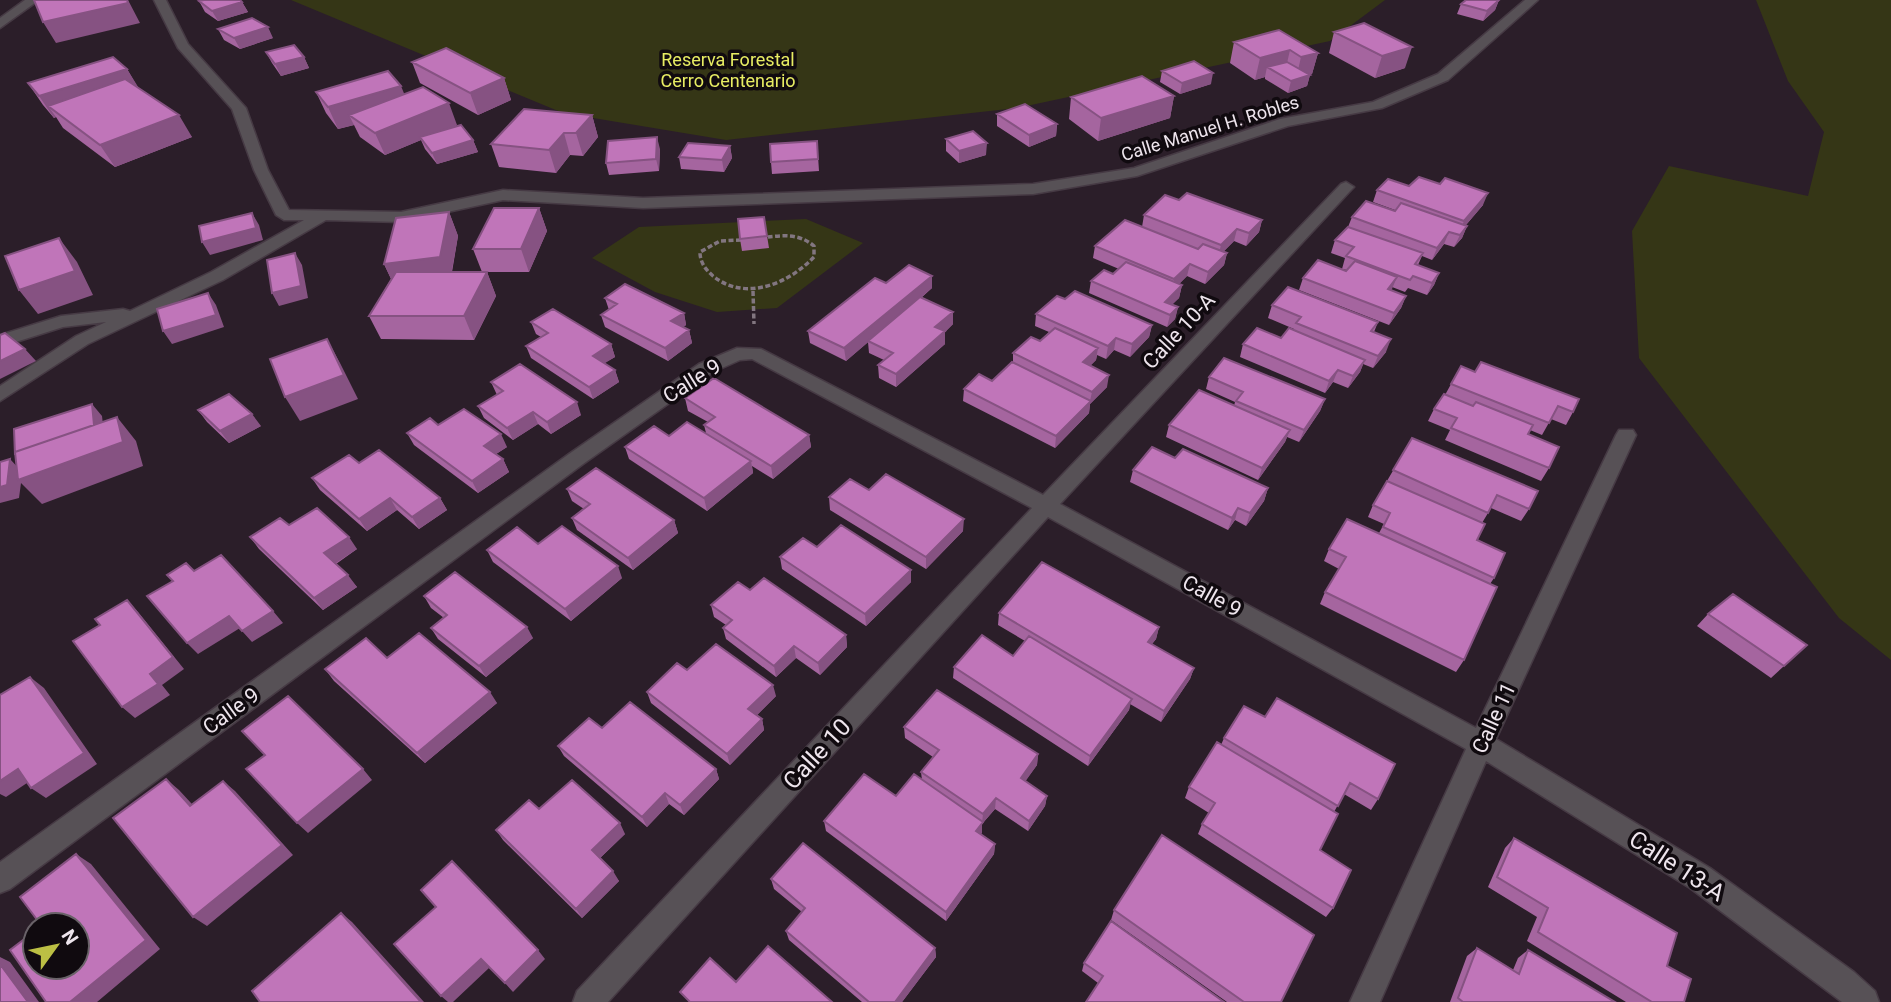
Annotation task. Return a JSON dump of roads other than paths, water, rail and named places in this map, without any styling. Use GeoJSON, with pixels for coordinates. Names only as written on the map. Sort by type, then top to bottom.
{"type":"FeatureCollection","features":[{"type":"Feature","properties":{"kind":"street"},"geometry":{"type":"LineString","coordinates":[[0,24],[33,0]]}},
{"type":"Feature","properties":{"kind":"street","name":"Calle Manuel H. Robles"},"geometry":{"type":"LineString","coordinates":[[160,0],[182,45],[239,108],[261,170],[284,215],[401,217],[503,195],[643,203],[1033,189],[1138,172],[1284,122],[1377,105],[1443,77],[1531,0]]}},
{"type":"Feature","properties":{"kind":"street","name":"Calle 10-A"},"geometry":{"type":"LineString","coordinates":[[1046,506],[1346,187]]}},
{"type":"Feature","properties":{"kind":"street"},"geometry":{"type":"LineString","coordinates":[[0,395],[82,340],[217,276],[323,216]]}},
{"type":"Feature","properties":{"kind":"street"},"geometry":{"type":"LineString","coordinates":[[0,341],[61,322],[143,311]]}},
{"type":"Feature","properties":{"kind":"street","name":"Calle 9"},"geometry":{"type":"LineString","coordinates":[[0,879],[576,459],[706,368],[737,354],[755,353],[792,370],[1481,744]]}},
{"type":"Feature","properties":{"kind":"street","name":"Calle 11"},"geometry":{"type":"LineString","coordinates":[[1365,1002],[1481,744],[1626,435]]}},
{"type":"Feature","properties":{"kind":"street","name":"Calle 10"},"geometry":{"type":"LineString","coordinates":[[588,1002],[1046,506]]}},
{"type":"Feature","properties":{"kind":"street","name":"Calle 13-A"},"geometry":{"type":"LineString","coordinates":[[1481,744],[1700,878],[1843,983],[1864,1002]]}},
{"type":"Feature","properties":{"kind":"park label","name":"Reserva Forestal Cerro Centenario"},"geometry":{"type":"Point","coordinates":[728,69]}}]}
